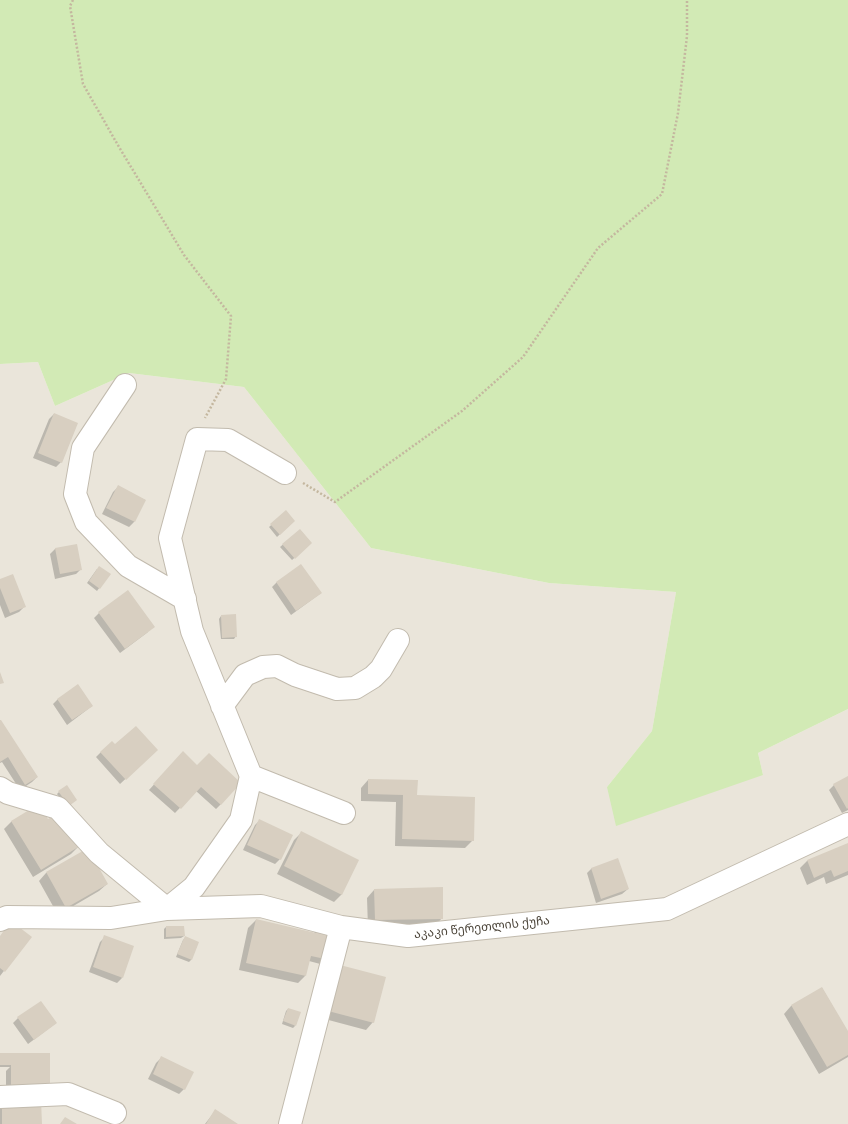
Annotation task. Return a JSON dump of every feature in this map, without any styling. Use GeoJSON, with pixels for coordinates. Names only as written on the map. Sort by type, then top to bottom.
{"type":"FeatureCollection","features":[{"type":"Feature","properties":{"kind":"street"},"geometry":{"type":"LineString","coordinates":[[125,385],[83,448],[75,494],[86,522],[128,566],[185,599]]}},
{"type":"Feature","properties":{"kind":"street"},"geometry":{"type":"LineString","coordinates":[[0,788],[8,793],[58,808],[99,854],[167,909],[194,888],[241,820],[251,776],[192,631],[170,538],[197,439],[228,440],[285,472]]}},
{"type":"Feature","properties":{"kind":"street"},"geometry":{"type":"LineString","coordinates":[[222,706],[245,675],[264,667],[276,666],[294,675],[337,689],[355,688],[373,677],[381,669],[398,640]]}},
{"type":"Feature","properties":{"kind":"street"},"geometry":{"type":"LineString","coordinates":[[251,776],[344,813]]}},
{"type":"Feature","properties":{"kind":"street","name":"აკაკი წერეთლის ქუჩა"},"geometry":{"type":"LineString","coordinates":[[0,920],[7,917],[111,918],[167,909],[261,906],[341,927],[408,936],[667,909],[848,824]]}},
{"type":"Feature","properties":{"kind":"street"},"geometry":{"type":"LineString","coordinates":[[290,1124],[341,927]]}},
{"type":"Feature","properties":{"kind":"street"},"geometry":{"type":"LineString","coordinates":[[0,1097],[68,1094],[115,1113]]}},
{"type":"Feature","properties":{"kind":"path"},"geometry":{"type":"LineString","coordinates":[[73,0],[70,6],[83,84],[184,255],[231,316],[226,379],[206,416],[197,439]]}},
{"type":"Feature","properties":{"kind":"path"},"geometry":{"type":"LineString","coordinates":[[285,472],[335,502],[462,411],[523,357],[598,248],[662,194],[678,113],[687,36],[687,0]]}},
{"type":"Feature","properties":{"kind":"shaded area"},"geometry":{"type":"Polygon","coordinates":[[[38,362],[55,406],[129,373],[244,387],[371,548],[549,583],[676,592],[652,731],[607,787],[763,775],[758,753],[848,709],[848,1124],[0,1124],[0,364],[38,362]]]}},
{"type":"Feature","properties":{"kind":"green space"},"geometry":{"type":"Polygon","coordinates":[[[0,0],[848,0],[848,709],[758,753],[763,775],[616,826],[607,787],[652,731],[676,592],[549,583],[371,548],[244,387],[129,373],[55,406],[38,362],[0,364],[0,0]]]}},
{"type":"Feature","properties":{"kind":"building"},"geometry":{"type":"Polygon","coordinates":[[[54,413],[78,423],[62,463],[38,453],[54,413]]]}},
{"type":"Feature","properties":{"kind":"building"},"geometry":{"type":"Polygon","coordinates":[[[118,485],[146,500],[135,522],[106,508],[118,485]]]}},
{"type":"Feature","properties":{"kind":"building"},"geometry":{"type":"Polygon","coordinates":[[[286,510],[295,521],[280,535],[270,524],[286,510]]]}},
{"type":"Feature","properties":{"kind":"building"},"geometry":{"type":"Polygon","coordinates":[[[300,529],[312,543],[295,559],[282,544],[300,529]]]}},
{"type":"Feature","properties":{"kind":"building"},"geometry":{"type":"Polygon","coordinates":[[[77,544],[82,570],[60,574],[55,548],[77,544]]]}},
{"type":"Feature","properties":{"kind":"building"},"geometry":{"type":"Polygon","coordinates":[[[301,564],[322,593],[296,611],[276,582],[301,564]]]}},
{"type":"Feature","properties":{"kind":"building"},"geometry":{"type":"Polygon","coordinates":[[[99,566],[111,574],[100,589],[89,581],[99,566]]]}},
{"type":"Feature","properties":{"kind":"building"},"geometry":{"type":"Polygon","coordinates":[[[13,574],[26,607],[10,613],[0,588],[0,579],[13,574]]]}},
{"type":"Feature","properties":{"kind":"building"},"geometry":{"type":"Polygon","coordinates":[[[128,590],[155,627],[125,649],[98,612],[128,590]]]}},
{"type":"Feature","properties":{"kind":"building"},"geometry":{"type":"Polygon","coordinates":[[[236,614],[237,637],[222,638],[221,615],[236,614]]]}},
{"type":"Feature","properties":{"kind":"building"},"geometry":{"type":"Polygon","coordinates":[[[0,672],[4,683],[0,684],[0,672]]]}},
{"type":"Feature","properties":{"kind":"building"},"geometry":{"type":"Polygon","coordinates":[[[78,684],[93,706],[72,720],[57,699],[78,684]]]}},
{"type":"Feature","properties":{"kind":"building"},"geometry":{"type":"Polygon","coordinates":[[[0,720],[38,777],[25,785],[8,757],[0,762],[0,720]]]}},
{"type":"Feature","properties":{"kind":"building"},"geometry":{"type":"Polygon","coordinates":[[[136,726],[158,750],[126,780],[100,752],[112,741],[115,744],[136,726]]]}},
{"type":"Feature","properties":{"kind":"building"},"geometry":{"type":"Polygon","coordinates":[[[183,751],[197,765],[209,753],[241,783],[221,805],[201,787],[181,809],[153,784],[183,751]]]}},
{"type":"Feature","properties":{"kind":"building"},"geometry":{"type":"Polygon","coordinates":[[[848,776],[848,808],[847,809],[833,784],[848,776]]]}},
{"type":"Feature","properties":{"kind":"building"},"geometry":{"type":"Polygon","coordinates":[[[368,779],[418,780],[417,795],[475,797],[474,841],[402,839],[403,795],[368,794],[368,779]]]}},
{"type":"Feature","properties":{"kind":"building"},"geometry":{"type":"Polygon","coordinates":[[[67,785],[77,800],[69,806],[58,791],[67,785]]]}},
{"type":"Feature","properties":{"kind":"building"},"geometry":{"type":"Polygon","coordinates":[[[39,804],[48,819],[60,812],[80,846],[41,870],[11,821],[39,804]]]}},
{"type":"Feature","properties":{"kind":"building"},"geometry":{"type":"Polygon","coordinates":[[[259,819],[293,835],[281,860],[247,845],[259,819]]]}},
{"type":"Feature","properties":{"kind":"building"},"geometry":{"type":"Polygon","coordinates":[[[301,831],[359,860],[342,895],[284,866],[301,831]]]}},
{"type":"Feature","properties":{"kind":"building"},"geometry":{"type":"Polygon","coordinates":[[[848,843],[848,871],[834,877],[831,870],[814,878],[807,860],[848,843]]]}},
{"type":"Feature","properties":{"kind":"building"},"geometry":{"type":"Polygon","coordinates":[[[88,848],[108,884],[66,908],[46,872],[88,848]]]}},
{"type":"Feature","properties":{"kind":"building"},"geometry":{"type":"Polygon","coordinates":[[[618,858],[629,889],[601,899],[591,868],[618,858]]]}},
{"type":"Feature","properties":{"kind":"building"},"geometry":{"type":"Polygon","coordinates":[[[443,887],[443,919],[375,920],[374,889],[443,887]]]}},
{"type":"Feature","properties":{"kind":"building"},"geometry":{"type":"Polygon","coordinates":[[[256,919],[316,933],[317,928],[336,932],[330,960],[311,956],[306,976],[246,963],[256,919]]]}},
{"type":"Feature","properties":{"kind":"building"},"geometry":{"type":"Polygon","coordinates":[[[11,921],[32,937],[5,972],[0,968],[0,936],[11,921]]]}},
{"type":"Feature","properties":{"kind":"building"},"geometry":{"type":"Polygon","coordinates":[[[166,926],[184,926],[185,936],[166,937],[166,926]]]}},
{"type":"Feature","properties":{"kind":"building"},"geometry":{"type":"Polygon","coordinates":[[[104,935],[134,946],[123,978],[93,967],[104,935]]]}},
{"type":"Feature","properties":{"kind":"building"},"geometry":{"type":"Polygon","coordinates":[[[185,936],[199,942],[192,960],[177,954],[185,936]]]}},
{"type":"Feature","properties":{"kind":"building"},"geometry":{"type":"Polygon","coordinates":[[[340,965],[386,977],[374,1023],[328,1011],[340,965]]]}},
{"type":"Feature","properties":{"kind":"building"},"geometry":{"type":"Polygon","coordinates":[[[822,987],[848,1031],[848,1055],[827,1067],[791,1005],[822,987]]]}},
{"type":"Feature","properties":{"kind":"building"},"geometry":{"type":"Polygon","coordinates":[[[41,1001],[57,1023],[34,1040],[17,1017],[41,1001]]]}},
{"type":"Feature","properties":{"kind":"building"},"geometry":{"type":"Polygon","coordinates":[[[288,1008],[301,1012],[296,1026],[283,1021],[288,1008]]]}},
{"type":"Feature","properties":{"kind":"building"},"geometry":{"type":"Polygon","coordinates":[[[0,1053],[50,1053],[50,1088],[11,1088],[11,1065],[0,1065],[0,1053]]]}},
{"type":"Feature","properties":{"kind":"building"},"geometry":{"type":"Polygon","coordinates":[[[161,1056],[194,1072],[185,1090],[153,1074],[161,1056]]]}},
{"type":"Feature","properties":{"kind":"building"},"geometry":{"type":"Polygon","coordinates":[[[2,1100],[41,1100],[42,1124],[2,1124],[2,1100]]]}},
{"type":"Feature","properties":{"kind":"building"},"geometry":{"type":"Polygon","coordinates":[[[215,1109],[238,1124],[206,1124],[215,1109]]]}},
{"type":"Feature","properties":{"kind":"building"},"geometry":{"type":"Polygon","coordinates":[[[65,1117],[77,1124],[60,1124],[65,1117]]]}}]}
